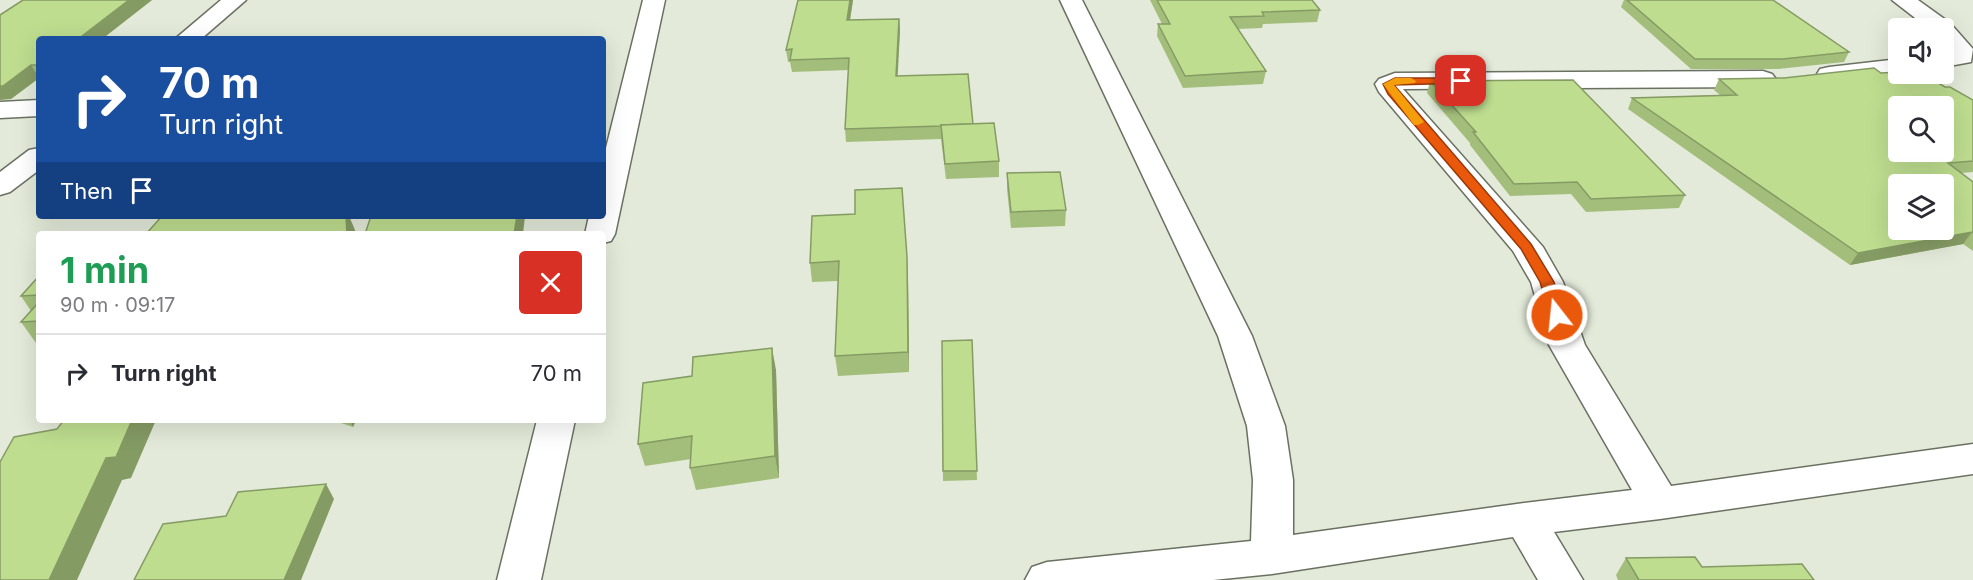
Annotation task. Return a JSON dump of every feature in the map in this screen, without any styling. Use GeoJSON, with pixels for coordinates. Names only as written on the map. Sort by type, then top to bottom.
{"type":"FeatureCollection","features":[{"type":"Feature","properties":{"kind":"street"},"geometry":{"type":"LineString","coordinates":[[191,36],[235,0]]}},
{"type":"Feature","properties":{"kind":"street"},"geometry":{"type":"LineString","coordinates":[[606,208],[654,0]]}},
{"type":"Feature","properties":{"kind":"street"},"geometry":{"type":"LineString","coordinates":[[1071,0],[1235,336],[1266,426],[1273,480],[1272,556]]}},
{"type":"Feature","properties":{"kind":"street"},"geometry":{"type":"LineString","coordinates":[[1903,0],[1927,18]]}},
{"type":"Feature","properties":{"kind":"street"},"geometry":{"type":"LineString","coordinates":[[1954,43],[1964,54],[1962,57],[1954,58]]}},
{"type":"Feature","properties":{"kind":"street"},"geometry":{"type":"LineString","coordinates":[[1660,503],[1568,345],[1547,282],[1527,247],[1392,92],[1388,84],[1395,81],[1799,78],[1888,67]]}},
{"type":"Feature","properties":{"kind":"street"},"geometry":{"type":"LineString","coordinates":[[0,110],[36,108]]}},
{"type":"Feature","properties":{"kind":"street"},"geometry":{"type":"LineString","coordinates":[[0,186],[36,158]]}},
{"type":"Feature","properties":{"kind":"street"},"geometry":{"type":"LineString","coordinates":[[519,580],[555,423]]}},
{"type":"Feature","properties":{"kind":"street"},"geometry":{"type":"LineString","coordinates":[[1047,580],[1272,556],[1524,519],[1971,463]]}},
{"type":"Feature","properties":{"kind":"street"},"geometry":{"type":"LineString","coordinates":[[1524,519],[1561,580]]}},
{"type":"Feature","properties":{"kind":"building"},"geometry":{"type":"Polygon","coordinates":[[[23,0],[129,0],[82,36],[36,36],[36,65],[31,65],[3,86],[0,86],[0,15],[23,0]]]}},
{"type":"Feature","properties":{"kind":"building"},"geometry":{"type":"Polygon","coordinates":[[[798,0],[850,0],[847,20],[899,19],[896,76],[968,74],[973,124],[845,129],[849,58],[790,60],[792,49],[786,50],[798,0]]]}},
{"type":"Feature","properties":{"kind":"building"},"geometry":{"type":"Polygon","coordinates":[[[1157,0],[1312,0],[1320,10],[1262,12],[1264,16],[1230,17],[1266,71],[1185,76],[1158,24],[1170,24],[1157,0]]]}},
{"type":"Feature","properties":{"kind":"building"},"geometry":{"type":"Polygon","coordinates":[[[1627,0],[1773,0],[1849,52],[1783,59],[1695,59],[1627,0]]]}},
{"type":"Feature","properties":{"kind":"building"},"geometry":{"type":"Polygon","coordinates":[[[1874,68],[1881,73],[1888,73],[1888,84],[1940,84],[1973,100],[1973,161],[1948,163],[1973,182],[1973,233],[1954,235],[1954,174],[1888,174],[1888,240],[1929,240],[1858,253],[1632,98],[1737,95],[1719,79],[1784,78],[1874,68]]]}},
{"type":"Feature","properties":{"kind":"building"},"geometry":{"type":"Polygon","coordinates":[[[1573,80],[1685,195],[1591,199],[1577,182],[1514,184],[1473,132],[1476,132],[1430,81],[1573,80]]]}},
{"type":"Feature","properties":{"kind":"building"},"geometry":{"type":"Polygon","coordinates":[[[994,123],[999,161],[945,164],[941,125],[994,123]]]}},
{"type":"Feature","properties":{"kind":"building"},"geometry":{"type":"Polygon","coordinates":[[[1060,172],[1066,210],[1011,212],[1007,173],[1060,172]]]}},
{"type":"Feature","properties":{"kind":"building"},"geometry":{"type":"Polygon","coordinates":[[[902,188],[907,257],[908,352],[835,356],[839,261],[810,263],[812,216],[855,214],[855,190],[902,188]]]}},
{"type":"Feature","properties":{"kind":"building"},"geometry":{"type":"Polygon","coordinates":[[[159,219],[346,219],[347,231],[149,231],[159,219]]]}},
{"type":"Feature","properties":{"kind":"building"},"geometry":{"type":"Polygon","coordinates":[[[370,219],[516,219],[514,231],[366,231],[370,219]]]}},
{"type":"Feature","properties":{"kind":"building"},"geometry":{"type":"Polygon","coordinates":[[[36,279],[36,295],[21,296],[36,279]]]}},
{"type":"Feature","properties":{"kind":"building"},"geometry":{"type":"Polygon","coordinates":[[[36,305],[36,321],[21,322],[36,305]]]}},
{"type":"Feature","properties":{"kind":"building"},"geometry":{"type":"Polygon","coordinates":[[[972,340],[977,471],[943,471],[942,341],[972,340]]]}},
{"type":"Feature","properties":{"kind":"building"},"geometry":{"type":"Polygon","coordinates":[[[772,348],[775,456],[690,468],[692,436],[638,444],[643,383],[692,376],[693,357],[772,348]]]}},
{"type":"Feature","properties":{"kind":"building"},"geometry":{"type":"Polygon","coordinates":[[[62,423],[131,423],[116,457],[106,458],[49,580],[0,580],[0,462],[14,437],[57,429],[62,423]]]}},
{"type":"Feature","properties":{"kind":"building"},"geometry":{"type":"Polygon","coordinates":[[[326,484],[284,580],[134,580],[163,524],[226,516],[238,492],[326,484]]]}},
{"type":"Feature","properties":{"kind":"building"},"geometry":{"type":"Polygon","coordinates":[[[1695,557],[1702,567],[1802,564],[1814,580],[1639,580],[1626,558],[1695,557]]]}},
{"type":"Feature","properties":{"kind":"slow traffic"},"geometry":{"type":"LineString","coordinates":[[1411,81],[1395,81],[1388,84],[1392,92],[1418,122]]}},
{"type":"Feature","properties":{"kind":"route"},"geometry":{"type":"LineString","coordinates":[[1461,81],[1395,81],[1388,84],[1392,92],[1527,247],[1547,282],[1557,315]]}}]}
